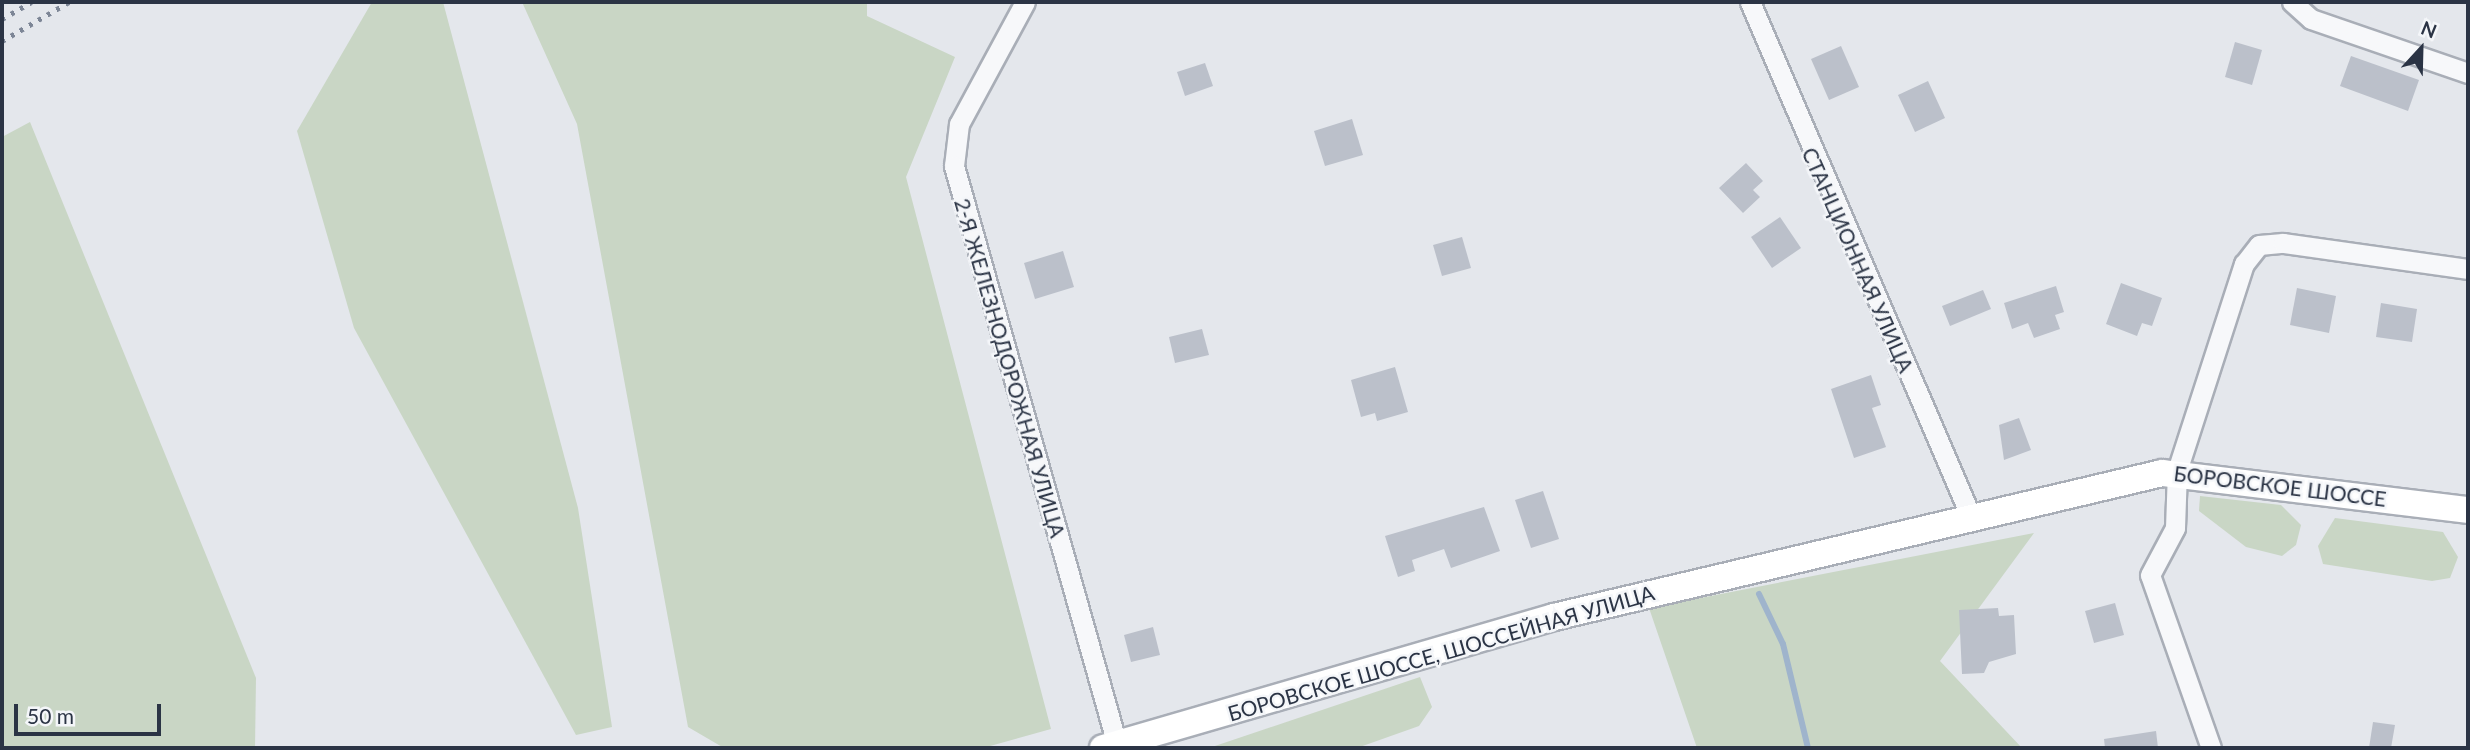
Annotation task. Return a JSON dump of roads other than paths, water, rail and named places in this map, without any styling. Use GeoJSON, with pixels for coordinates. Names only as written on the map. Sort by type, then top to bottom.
{"type":"FeatureCollection","features":[{"type":"Feature","properties":{"kind":"main road","name":"БОРОВСКОЕ ШОССЕ"},"geometry":{"type":"LineString","coordinates":[[1971,517],[2177,471],[2468,510]]}},
{"type":"Feature","properties":{"kind":"main road","name":"БОРОВСКОЕ ШОССЕ, ШОССЕЙНАЯ УЛИЦА"},"geometry":{"type":"LineString","coordinates":[[1112,747],[1554,617],[1971,517]]}},
{"type":"Feature","properties":{"kind":"street","name":"2-Я ЖЕЛЕЗНОДОРОЖНАЯ УЛИЦА"},"geometry":{"type":"LineString","coordinates":[[1026,2],[959,124],[954,166],[1112,747]]}},
{"type":"Feature","properties":{"kind":"street","name":"СТАНЦИОННАЯ УЛИЦА"},"geometry":{"type":"LineString","coordinates":[[1750,2],[1971,517]]}},
{"type":"Feature","properties":{"kind":"street"},"geometry":{"type":"LineString","coordinates":[[2292,3],[2311,19],[2468,73]]}},
{"type":"Feature","properties":{"kind":"street"},"geometry":{"type":"LineString","coordinates":[[2211,748],[2150,575],[2175,528],[2177,471],[2244,264],[2259,245],[2283,243],[2468,269]]}},
{"type":"Feature","properties":{"kind":"waterway"},"geometry":{"type":"LineString","coordinates":[[1759,594],[1783,644],[1808,748]]}},
{"type":"Feature","properties":{"kind":"railway"},"geometry":{"type":"LineString","coordinates":[[2,19],[31,2]]}},
{"type":"Feature","properties":{"kind":"railway"},"geometry":{"type":"LineString","coordinates":[[2,41],[69,2]]}}]}
